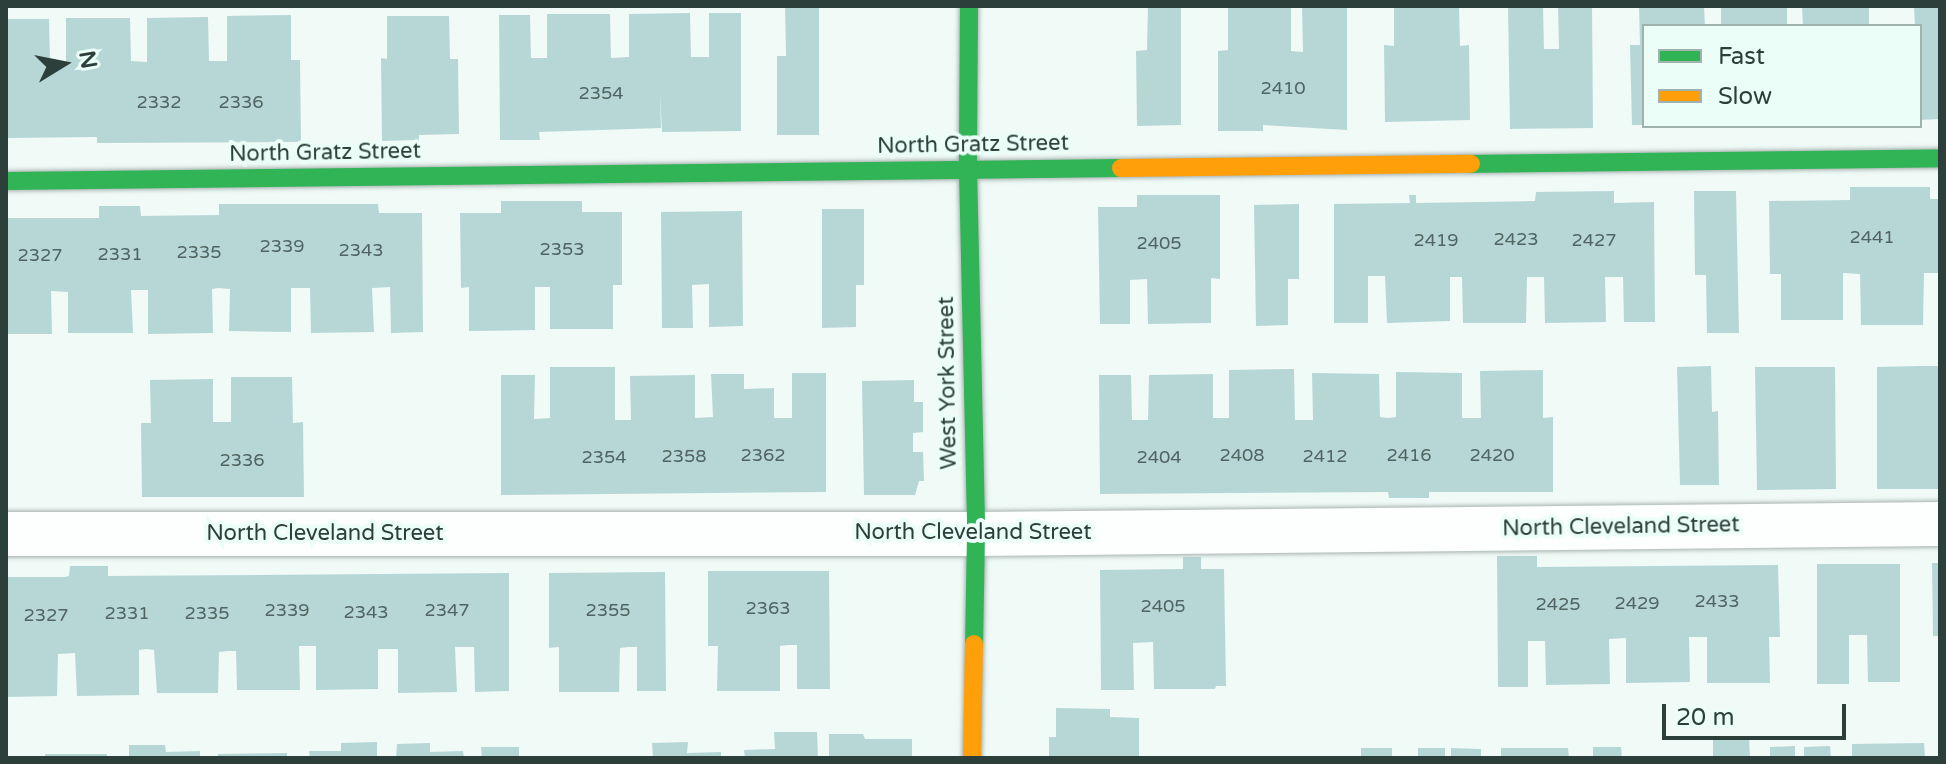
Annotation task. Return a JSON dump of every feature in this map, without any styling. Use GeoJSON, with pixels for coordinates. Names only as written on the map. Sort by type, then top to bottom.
{"type":"FeatureCollection","features":[{"type":"Feature","properties":{"kind":"street","name":"West York Street"},"geometry":{"type":"LineString","coordinates":[[969,6],[968,169],[976,534],[972,758]]}},
{"type":"Feature","properties":{"kind":"street","name":"North Gratz Street"},"geometry":{"type":"LineString","coordinates":[[6,181],[1940,158]]}},
{"type":"Feature","properties":{"kind":"street","name":"North Cleveland Street"},"geometry":{"type":"LineString","coordinates":[[6,534],[976,534],[1940,524]]}},
{"type":"Feature","properties":{"kind":"building"},"geometry":{"type":"Polygon","coordinates":[[[785,6],[819,6],[819,135],[777,135],[777,56],[786,56],[785,6]]]}},
{"type":"Feature","properties":{"kind":"building"},"geometry":{"type":"Polygon","coordinates":[[[1148,6],[1181,6],[1181,125],[1137,126],[1136,51],[1147,50],[1148,6]]]}},
{"type":"Feature","properties":{"kind":"building"},"geometry":{"type":"Polygon","coordinates":[[[1228,6],[1291,6],[1291,51],[1303,52],[1302,6],[1347,6],[1347,130],[1263,125],[1263,131],[1218,131],[1218,51],[1228,50],[1228,6]]]}},
{"type":"Feature","properties":{"kind":"building"},"geometry":{"type":"Polygon","coordinates":[[[1394,6],[1459,6],[1460,46],[1469,45],[1470,120],[1385,122],[1384,45],[1394,46],[1394,6]]]}},
{"type":"Feature","properties":{"kind":"building"},"geometry":{"type":"Polygon","coordinates":[[[1508,6],[1543,6],[1544,49],[1559,49],[1558,6],[1592,6],[1593,128],[1510,129],[1508,6]]]}},
{"type":"Feature","properties":{"kind":"building"},"geometry":{"type":"Polygon","coordinates":[[[1639,6],[1704,6],[1705,24],[1642,24],[1642,125],[1632,125],[1630,45],[1640,45],[1639,6]]]}},
{"type":"Feature","properties":{"kind":"building"},"geometry":{"type":"Polygon","coordinates":[[[1721,6],[1787,6],[1787,24],[1721,24],[1721,6]]]}},
{"type":"Feature","properties":{"kind":"building"},"geometry":{"type":"Polygon","coordinates":[[[1802,6],[1869,6],[1869,24],[1803,24],[1802,6]]]}},
{"type":"Feature","properties":{"kind":"building"},"geometry":{"type":"Polygon","coordinates":[[[1914,6],[1940,6],[1940,119],[1922,120],[1922,24],[1915,24],[1914,6]]]}},
{"type":"Feature","properties":{"kind":"building"},"geometry":{"type":"Polygon","coordinates":[[[690,13],[691,57],[709,57],[709,13],[741,13],[741,131],[662,132],[660,93],[661,128],[539,132],[540,140],[500,140],[499,15],[530,15],[531,58],[547,58],[547,14],[610,14],[611,58],[629,57],[629,14],[690,13]]]}},
{"type":"Feature","properties":{"kind":"building"},"geometry":{"type":"Polygon","coordinates":[[[291,15],[291,60],[300,60],[301,142],[97,143],[97,137],[6,138],[6,19],[49,19],[50,62],[66,62],[66,18],[130,18],[131,61],[147,62],[147,18],[208,17],[209,61],[227,61],[227,16],[291,15]]]}},
{"type":"Feature","properties":{"kind":"building"},"geometry":{"type":"Polygon","coordinates":[[[387,16],[449,16],[450,59],[458,59],[459,134],[419,135],[419,140],[382,141],[381,58],[387,59],[387,16]]]}},
{"type":"Feature","properties":{"kind":"building"},"geometry":{"type":"Polygon","coordinates":[[[1850,187],[1930,187],[1930,199],[1940,199],[1940,273],[1924,273],[1923,325],[1861,325],[1860,274],[1843,273],[1843,320],[1781,320],[1781,274],[1770,274],[1769,201],[1850,200],[1850,187]]]}},
{"type":"Feature","properties":{"kind":"building"},"geometry":{"type":"Polygon","coordinates":[[[1614,191],[1614,203],[1654,202],[1655,322],[1624,322],[1623,277],[1605,277],[1606,322],[1545,323],[1544,277],[1527,277],[1526,323],[1463,323],[1462,277],[1450,277],[1450,321],[1387,323],[1385,276],[1368,276],[1368,323],[1334,323],[1334,204],[1410,203],[1409,195],[1416,195],[1416,203],[1535,201],[1536,192],[1614,191]]]}},
{"type":"Feature","properties":{"kind":"building"},"geometry":{"type":"Polygon","coordinates":[[[1694,191],[1736,191],[1739,333],[1707,333],[1706,275],[1695,275],[1694,191]]]}},
{"type":"Feature","properties":{"kind":"building"},"geometry":{"type":"Polygon","coordinates":[[[1137,195],[1220,195],[1220,279],[1211,278],[1211,323],[1148,324],[1147,279],[1130,280],[1130,324],[1100,324],[1098,207],[1137,207],[1137,195]]]}},
{"type":"Feature","properties":{"kind":"building"},"geometry":{"type":"Polygon","coordinates":[[[501,201],[582,201],[582,212],[622,212],[622,285],[613,285],[613,329],[550,329],[550,287],[535,287],[535,330],[469,331],[469,287],[461,288],[460,213],[501,213],[501,201]]]}},
{"type":"Feature","properties":{"kind":"building"},"geometry":{"type":"Polygon","coordinates":[[[219,204],[378,204],[379,213],[422,213],[423,332],[391,333],[390,287],[372,288],[374,332],[311,333],[310,288],[291,288],[291,332],[229,331],[230,289],[218,288],[212,289],[213,333],[148,334],[148,290],[131,290],[133,333],[68,333],[68,292],[51,291],[52,334],[6,334],[6,218],[99,218],[99,206],[140,206],[141,216],[219,215],[219,204]]]}},
{"type":"Feature","properties":{"kind":"building"},"geometry":{"type":"Polygon","coordinates":[[[1299,204],[1299,279],[1288,279],[1288,325],[1256,326],[1254,205],[1299,204]]]}},
{"type":"Feature","properties":{"kind":"building"},"geometry":{"type":"Polygon","coordinates":[[[822,209],[864,209],[864,285],[856,285],[856,327],[822,328],[822,209]]]}},
{"type":"Feature","properties":{"kind":"building"},"geometry":{"type":"Polygon","coordinates":[[[742,211],[743,326],[709,327],[709,284],[692,285],[693,328],[662,328],[661,212],[742,211]]]}},
{"type":"Feature","properties":{"kind":"building"},"geometry":{"type":"Polygon","coordinates":[[[1711,366],[1712,412],[1718,411],[1719,485],[1680,485],[1677,367],[1711,366]]]}},
{"type":"Feature","properties":{"kind":"building"},"geometry":{"type":"Polygon","coordinates":[[[1940,366],[1940,489],[1877,489],[1877,367],[1940,366]]]}},
{"type":"Feature","properties":{"kind":"building"},"geometry":{"type":"Polygon","coordinates":[[[550,367],[615,367],[615,420],[631,420],[630,376],[695,375],[695,418],[713,417],[711,374],[744,374],[744,389],[774,388],[774,418],[792,418],[792,373],[826,373],[826,492],[501,495],[501,375],[535,375],[534,419],[550,418],[550,367]]]}},
{"type":"Feature","properties":{"kind":"building"},"geometry":{"type":"Polygon","coordinates":[[[1755,367],[1835,367],[1836,489],[1757,490],[1755,367]]]}},
{"type":"Feature","properties":{"kind":"building"},"geometry":{"type":"Polygon","coordinates":[[[1294,369],[1295,420],[1313,420],[1312,373],[1379,374],[1380,417],[1388,418],[1396,417],[1396,372],[1462,373],[1462,418],[1481,418],[1480,371],[1543,370],[1543,418],[1553,417],[1553,492],[1429,492],[1429,498],[1389,498],[1388,492],[1100,494],[1099,375],[1131,375],[1132,420],[1148,420],[1149,375],[1213,374],[1213,418],[1229,418],[1229,370],[1294,369]]]}},
{"type":"Feature","properties":{"kind":"building"},"geometry":{"type":"Polygon","coordinates":[[[231,377],[292,377],[293,423],[303,422],[304,497],[142,497],[141,423],[151,423],[150,380],[213,379],[213,422],[231,422],[231,377]]]}},
{"type":"Feature","properties":{"kind":"building"},"geometry":{"type":"Polygon","coordinates":[[[914,380],[914,402],[923,402],[923,432],[913,433],[913,452],[923,452],[924,481],[919,481],[915,495],[864,495],[862,381],[914,380]]]}},
{"type":"Feature","properties":{"kind":"building"},"geometry":{"type":"Polygon","coordinates":[[[1497,556],[1537,556],[1537,567],[1778,565],[1780,637],[1769,637],[1770,683],[1707,683],[1707,637],[1689,637],[1690,682],[1626,683],[1626,638],[1609,639],[1610,684],[1546,685],[1545,641],[1528,641],[1528,687],[1498,687],[1497,556]]]}},
{"type":"Feature","properties":{"kind":"building"},"geometry":{"type":"Polygon","coordinates":[[[1183,557],[1201,557],[1201,569],[1224,569],[1226,686],[1216,686],[1215,689],[1154,689],[1153,642],[1133,643],[1134,690],[1101,690],[1100,570],[1183,569],[1183,557]]]}},
{"type":"Feature","properties":{"kind":"building"},"geometry":{"type":"Polygon","coordinates":[[[1932,563],[1940,563],[1940,636],[1933,636],[1932,563]]]}},
{"type":"Feature","properties":{"kind":"building"},"geometry":{"type":"Polygon","coordinates":[[[1817,564],[1900,564],[1900,682],[1868,682],[1867,635],[1849,635],[1849,684],[1817,684],[1817,564]]]}},
{"type":"Feature","properties":{"kind":"building"},"geometry":{"type":"Polygon","coordinates":[[[70,566],[108,566],[108,576],[509,573],[509,691],[475,692],[474,647],[455,647],[457,692],[398,693],[398,649],[378,649],[378,689],[316,690],[316,646],[299,646],[300,690],[237,690],[236,651],[228,651],[219,652],[218,693],[157,693],[154,650],[147,649],[139,650],[139,695],[77,696],[75,653],[58,654],[57,696],[6,697],[6,577],[65,577],[69,576],[70,566]]]}},
{"type":"Feature","properties":{"kind":"building"},"geometry":{"type":"Polygon","coordinates":[[[708,571],[829,571],[830,689],[797,689],[797,645],[788,645],[780,646],[780,691],[717,691],[718,646],[708,646],[708,571]]]}},
{"type":"Feature","properties":{"kind":"building"},"geometry":{"type":"Polygon","coordinates":[[[665,572],[666,691],[637,691],[637,647],[628,647],[620,648],[619,692],[559,692],[559,647],[549,648],[549,573],[665,572]]]}},
{"type":"Feature","properties":{"kind":"building"},"geometry":{"type":"Polygon","coordinates":[[[1056,708],[1110,709],[1110,717],[1139,718],[1139,758],[1049,758],[1049,737],[1056,737],[1056,708]]]}},
{"type":"Feature","properties":{"kind":"building"},"geometry":{"type":"Polygon","coordinates":[[[774,732],[817,732],[818,758],[745,758],[744,750],[775,749],[774,732]]]}},
{"type":"Feature","properties":{"kind":"building"},"geometry":{"type":"Polygon","coordinates":[[[829,734],[863,734],[865,739],[912,739],[912,758],[829,758],[829,734]]]}},
{"type":"Feature","properties":{"kind":"building"},"geometry":{"type":"Polygon","coordinates":[[[1749,737],[1750,758],[1713,758],[1713,738],[1749,737]]]}},
{"type":"Feature","properties":{"kind":"building"},"geometry":{"type":"Polygon","coordinates":[[[377,742],[377,758],[310,758],[309,751],[341,751],[341,743],[377,742]]]}},
{"type":"Feature","properties":{"kind":"building"},"geometry":{"type":"Polygon","coordinates":[[[688,742],[687,753],[721,752],[721,758],[653,758],[652,743],[688,742]]]}},
{"type":"Feature","properties":{"kind":"building"},"geometry":{"type":"Polygon","coordinates":[[[430,743],[430,752],[463,751],[464,758],[396,758],[397,744],[430,743]]]}},
{"type":"Feature","properties":{"kind":"building"},"geometry":{"type":"Polygon","coordinates":[[[1924,743],[1925,758],[1852,758],[1852,744],[1924,743]]]}},
{"type":"Feature","properties":{"kind":"building"},"geometry":{"type":"Polygon","coordinates":[[[129,745],[165,745],[166,752],[200,751],[200,758],[129,758],[129,745]]]}},
{"type":"Feature","properties":{"kind":"building"},"geometry":{"type":"Polygon","coordinates":[[[1795,746],[1795,758],[1770,758],[1770,747],[1795,746]]]}},
{"type":"Feature","properties":{"kind":"building"},"geometry":{"type":"Polygon","coordinates":[[[1830,746],[1831,758],[1804,758],[1804,747],[1830,746]]]}},
{"type":"Feature","properties":{"kind":"building"},"geometry":{"type":"Polygon","coordinates":[[[481,747],[519,747],[519,758],[482,758],[481,747]]]}},
{"type":"Feature","properties":{"kind":"building"},"geometry":{"type":"Polygon","coordinates":[[[1593,747],[1621,747],[1622,758],[1593,758],[1593,747]]]}},
{"type":"Feature","properties":{"kind":"building"},"geometry":{"type":"Polygon","coordinates":[[[1361,748],[1392,748],[1392,758],[1361,758],[1361,748]]]}},
{"type":"Feature","properties":{"kind":"building"},"geometry":{"type":"Polygon","coordinates":[[[1418,748],[1445,748],[1445,758],[1418,758],[1418,748]]]}},
{"type":"Feature","properties":{"kind":"building"},"geometry":{"type":"Polygon","coordinates":[[[1451,748],[1481,749],[1481,758],[1451,758],[1451,748]]]}},
{"type":"Feature","properties":{"kind":"building"},"geometry":{"type":"Polygon","coordinates":[[[1501,748],[1568,748],[1569,758],[1501,758],[1501,748]]]}},
{"type":"Feature","properties":{"kind":"building"},"geometry":{"type":"Polygon","coordinates":[[[287,753],[287,758],[218,758],[218,754],[287,753]]]}},
{"type":"Feature","properties":{"kind":"building"},"geometry":{"type":"Polygon","coordinates":[[[45,754],[107,754],[107,758],[45,758],[45,754]]]}},
{"type":"Feature","properties":{"kind":"traffic: fast"},"geometry":{"type":"LineString","coordinates":[[969,6],[968,169],[976,534],[974,644]]}},
{"type":"Feature","properties":{"kind":"traffic: fast"},"geometry":{"type":"LineString","coordinates":[[1471,164],[1940,158]]}},
{"type":"Feature","properties":{"kind":"traffic: fast"},"geometry":{"type":"LineString","coordinates":[[6,181],[1121,168]]}},
{"type":"Feature","properties":{"kind":"traffic: slow"},"geometry":{"type":"LineString","coordinates":[[1121,168],[1471,164]]}},
{"type":"Feature","properties":{"kind":"traffic: slow"},"geometry":{"type":"LineString","coordinates":[[972,758],[974,644]]}}]}
